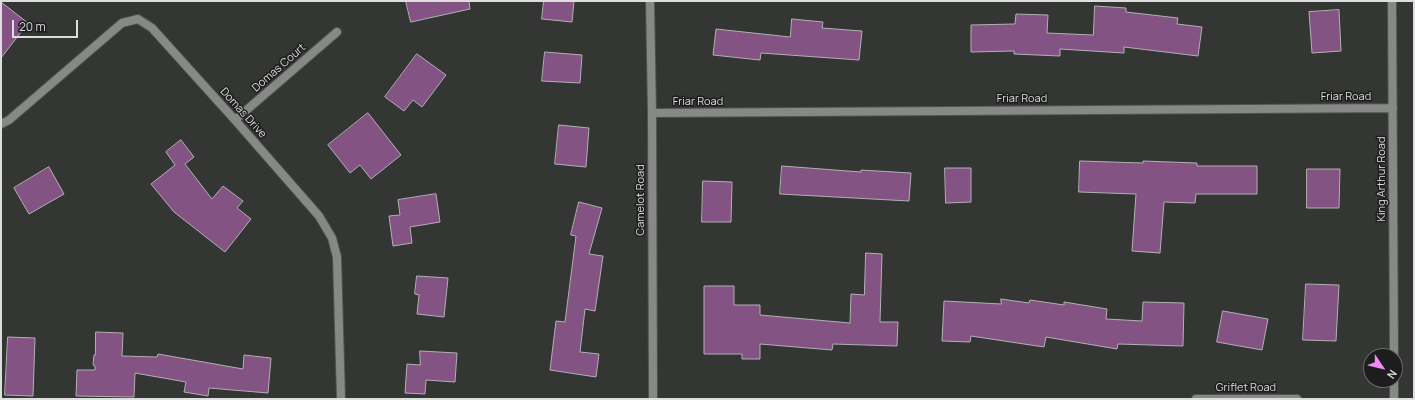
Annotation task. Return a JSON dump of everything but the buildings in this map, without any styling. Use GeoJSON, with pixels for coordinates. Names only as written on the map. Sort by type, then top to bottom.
{"type":"FeatureCollection","features":[{"type":"Feature","properties":{"kind":"street","name":"Camelot Road"},"geometry":{"type":"LineString","coordinates":[[650,1],[653,399]]}},
{"type":"Feature","properties":{"kind":"street","name":"King Arthur Road"},"geometry":{"type":"LineString","coordinates":[[1392,1],[1394,348]]}},
{"type":"Feature","properties":{"kind":"street","name":"Domas Drive"},"geometry":{"type":"LineString","coordinates":[[1,124],[9,120],[122,24],[138,19],[152,28],[319,216],[332,238],[337,257],[341,399]]}},
{"type":"Feature","properties":{"kind":"street","name":"Domas Court"},"geometry":{"type":"LineString","coordinates":[[235,120],[337,32]]}},
{"type":"Feature","properties":{"kind":"street","name":"Friar Road"},"geometry":{"type":"LineString","coordinates":[[652,113],[1392,108]]}},
{"type":"Feature","properties":{"kind":"street"},"geometry":{"type":"LineString","coordinates":[[1394,388],[1394,399]]}},
{"type":"Feature","properties":{"kind":"street","name":"Griflet Road"},"geometry":{"type":"LineString","coordinates":[[1196,399],[1297,399]]}}]}
